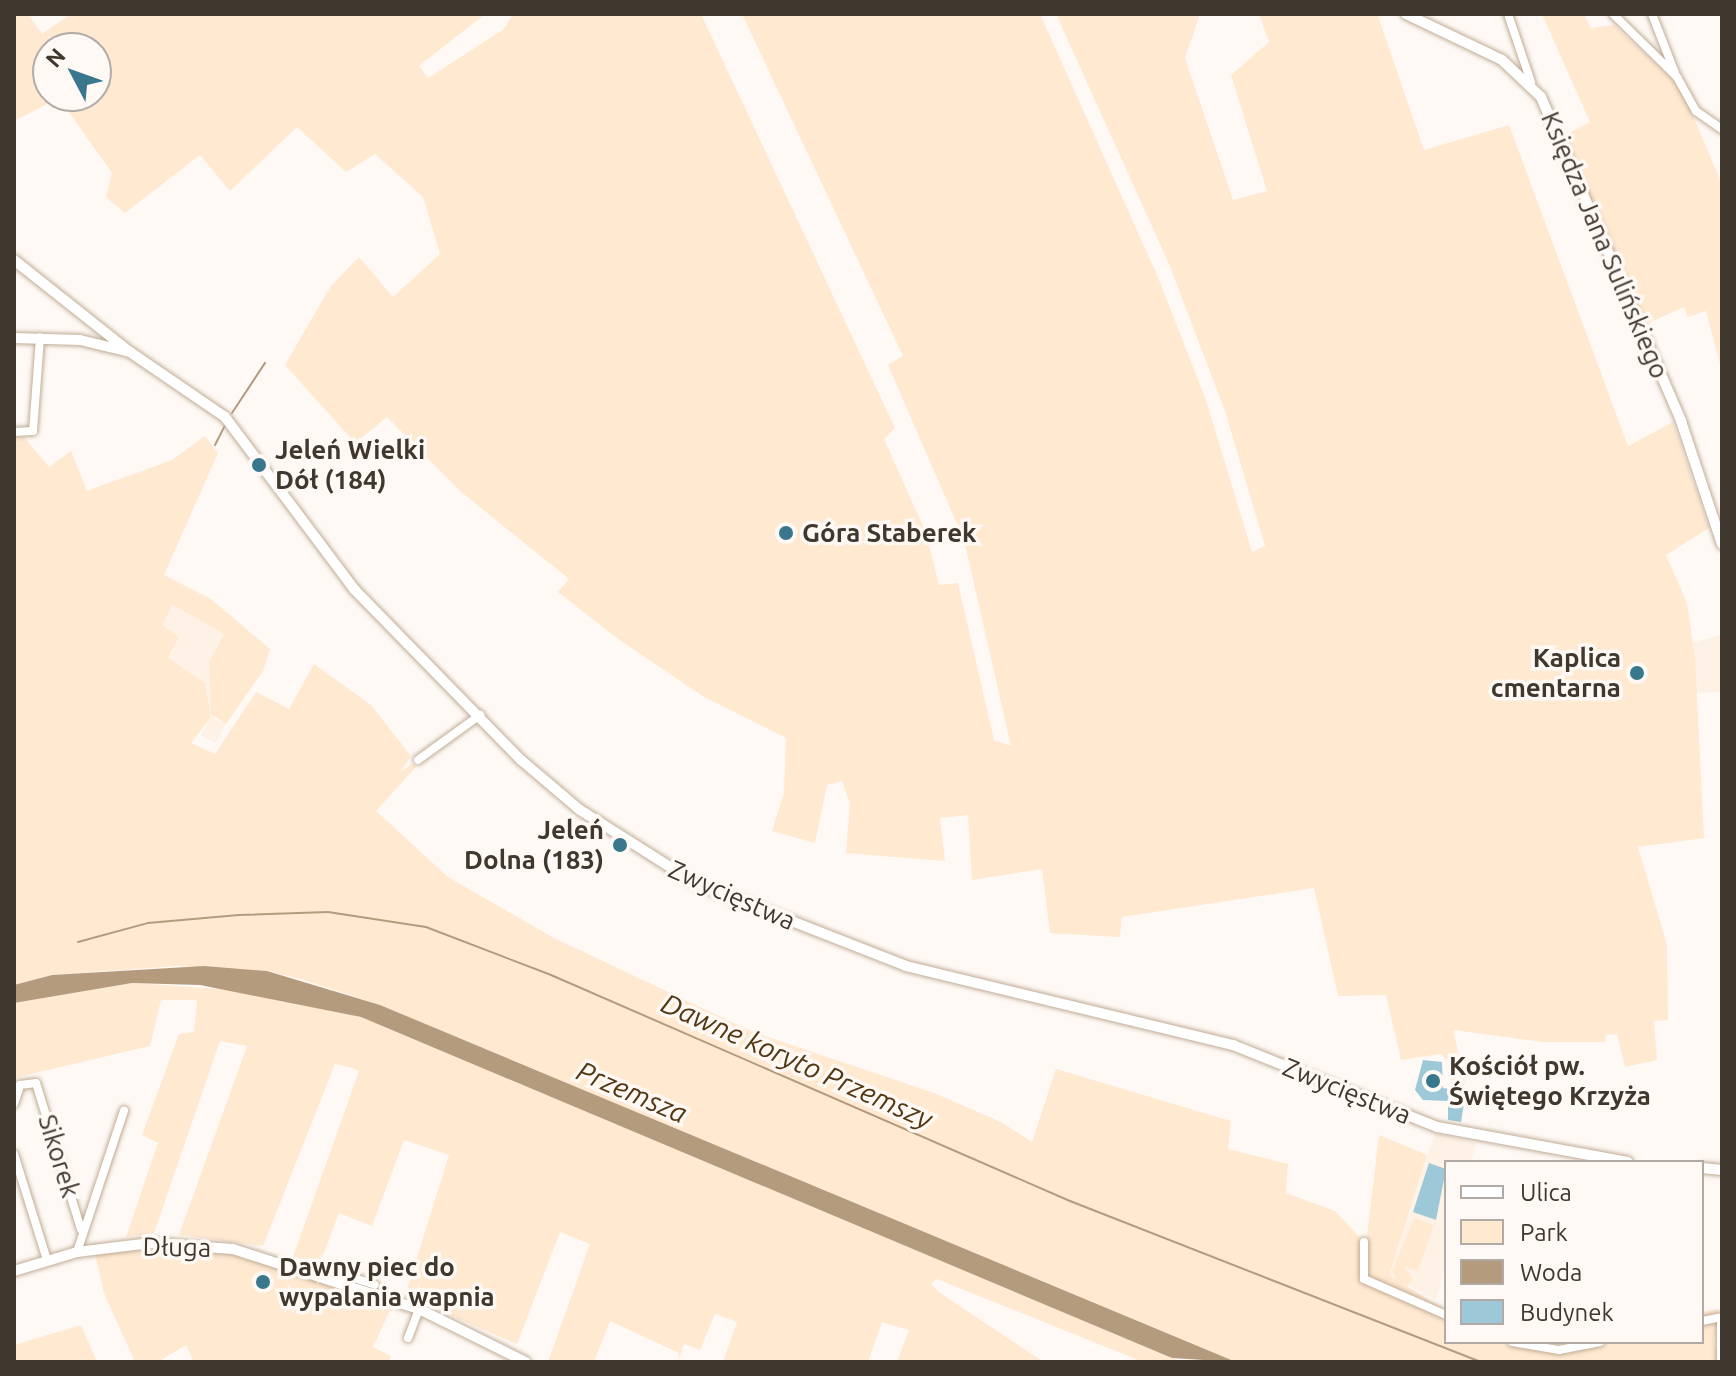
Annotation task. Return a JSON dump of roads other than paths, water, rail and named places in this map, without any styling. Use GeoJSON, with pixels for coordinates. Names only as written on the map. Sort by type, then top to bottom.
{"type":"FeatureCollection","features":[{"type":"Feature","properties":{"kind":"street","name":"Księdza Jana Sulińskiego"},"geometry":{"type":"LineString","coordinates":[[1406,14],[1502,60],[1531,82],[1681,421],[1722,544]]}},
{"type":"Feature","properties":{"kind":"street"},"geometry":{"type":"LineString","coordinates":[[1508,14],[1531,82]]}},
{"type":"Feature","properties":{"kind":"street"},"geometry":{"type":"LineString","coordinates":[[1613,14],[1677,77]]}},
{"type":"Feature","properties":{"kind":"street"},"geometry":{"type":"LineString","coordinates":[[1652,14],[1677,77],[1696,111],[1722,129]]}},
{"type":"Feature","properties":{"kind":"street"},"geometry":{"type":"LineString","coordinates":[[14,260],[130,352]]}},
{"type":"Feature","properties":{"kind":"street"},"geometry":{"type":"LineString","coordinates":[[14,432],[33,431],[40,337]]}},
{"type":"Feature","properties":{"kind":"street","name":"Zwycięstwa"},"geometry":{"type":"LineString","coordinates":[[14,338],[40,337],[130,352],[241,433],[354,589],[480,715],[580,810],[697,884],[756,910],[906,966],[1233,1045],[1448,1131],[1616,1160]]}},
{"type":"Feature","properties":{"kind":"street"},"geometry":{"type":"LineString","coordinates":[[418,760],[480,715]]}},
{"type":"Feature","properties":{"kind":"street","name":"Sikorek"},"geometry":{"type":"LineString","coordinates":[[14,1104],[20,1085],[36,1083],[81,1229]]}},
{"type":"Feature","properties":{"kind":"street"},"geometry":{"type":"LineString","coordinates":[[77,1252],[81,1229],[124,1111]]}},
{"type":"Feature","properties":{"kind":"street"},"geometry":{"type":"LineString","coordinates":[[14,1154],[47,1260]]}},
{"type":"Feature","properties":{"kind":"street"},"geometry":{"type":"LineString","coordinates":[[1364,1242],[1359,1270],[1364,1279],[1444,1314]]}},
{"type":"Feature","properties":{"kind":"street","name":"Długa"},"geometry":{"type":"LineString","coordinates":[[14,1271],[77,1252],[194,1244],[272,1258],[419,1309],[526,1362]]}},
{"type":"Feature","properties":{"kind":"street","name":"Długa"},"geometry":{"type":"LineString","coordinates":[[339,1281],[351,1277],[375,1285]]}},
{"type":"Feature","properties":{"kind":"street"},"geometry":{"type":"LineString","coordinates":[[408,1338],[419,1309]]}},
{"type":"Feature","properties":{"kind":"street"},"geometry":{"type":"LineString","coordinates":[[1722,1324],[1722,1362]]}},
{"type":"Feature","properties":{"kind":"street"},"geometry":{"type":"LineString","coordinates":[[1524,1344],[1559,1350],[1590,1344]]}},
{"type":"Feature","properties":{"kind":"water"},"geometry":{"type":"Polygon","coordinates":[[[204,966],[267,971],[380,1005],[1236,1362],[1172,1358],[361,1017],[200,985],[132,983],[14,1003],[14,985],[52,975],[204,966]]]}},
{"type":"Feature","properties":{"kind":"waterway"},"geometry":{"type":"LineString","coordinates":[[232,413],[265,363]]}},
{"type":"Feature","properties":{"kind":"waterway"},"geometry":{"type":"LineString","coordinates":[[215,445],[225,425]]}},
{"type":"Feature","properties":{"kind":"waterway","name":"Dawne koryto Przemszy"},"geometry":{"type":"LineString","coordinates":[[78,942],[148,923],[239,915],[328,912],[426,927],[551,975],[1070,1201],[1480,1362]]}},
{"type":"Feature","properties":{"kind":"place","name":"Jeleń Wielki Dół (184)"},"geometry":{"type":"Point","coordinates":[259,465]}},
{"type":"Feature","properties":{"kind":"place","name":"Góra Staberek"},"geometry":{"type":"Point","coordinates":[786,533]}},
{"type":"Feature","properties":{"kind":"place","name":"Kaplica cmentarna"},"geometry":{"type":"Point","coordinates":[1637,673]}},
{"type":"Feature","properties":{"kind":"place","name":"Jeleń Dolna (183)"},"geometry":{"type":"Point","coordinates":[620,845]}},
{"type":"Feature","properties":{"kind":"place","name":"Kościół pw. Świętego Krzyża"},"geometry":{"type":"Point","coordinates":[1433,1081]}},
{"type":"Feature","properties":{"kind":"place","name":"Dawny piec do wypalania wapnia"},"geometry":{"type":"Point","coordinates":[263,1282]}},
{"type":"Feature","properties":{"kind":"water label","name":"Przemsza"},"geometry":{"type":"Point","coordinates":[632,1092]}}]}
